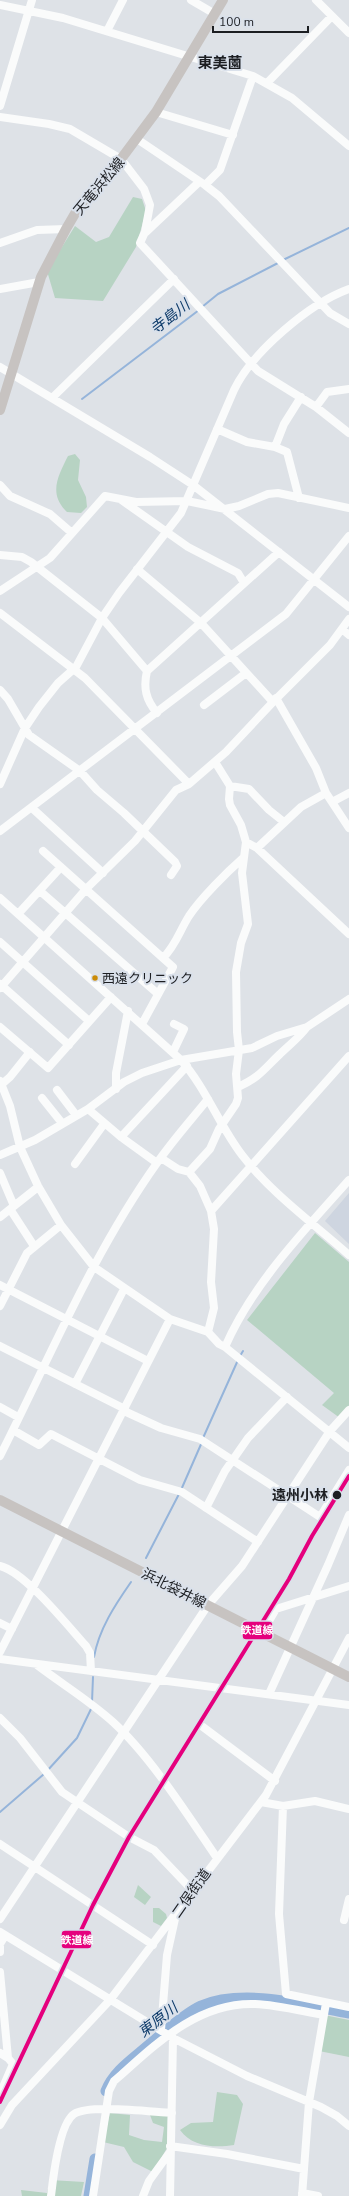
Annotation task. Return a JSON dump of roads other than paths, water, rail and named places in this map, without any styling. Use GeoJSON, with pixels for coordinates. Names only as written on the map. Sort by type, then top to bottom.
{"type":"FeatureCollection","features":[{"type":"Feature","properties":{"kind":"main road","name":"天竜浜松線"},"geometry":{"type":"LineString","coordinates":[[0,410],[12,375],[39,282],[66,229],[80,205],[122,159],[156,112],[223,0]]}},
{"type":"Feature","properties":{"kind":"main road","name":"浜北袋井線"},"geometry":{"type":"LineString","coordinates":[[0,1500],[349,1677]]}},
{"type":"Feature","properties":{"kind":"street"},"geometry":{"type":"LineString","coordinates":[[0,106],[32,0]]}},
{"type":"Feature","properties":{"kind":"street"},"geometry":{"type":"LineString","coordinates":[[107,31],[123,0]]}},
{"type":"Feature","properties":{"kind":"street"},"geometry":{"type":"LineString","coordinates":[[191,0],[215,14]]}},
{"type":"Feature","properties":{"kind":"street"},"geometry":{"type":"LineString","coordinates":[[316,0],[349,33]]}},
{"type":"Feature","properties":{"kind":"street"},"geometry":{"type":"LineString","coordinates":[[0,5],[30,10],[107,31],[252,76],[292,98],[349,146]]}},
{"type":"Feature","properties":{"kind":"street"},"geometry":{"type":"LineString","coordinates":[[267,83],[332,16]]}},
{"type":"Feature","properties":{"kind":"street"},"geometry":{"type":"LineString","coordinates":[[146,232],[202,183],[220,170],[252,76]]}},
{"type":"Feature","properties":{"kind":"street"},"geometry":{"type":"LineString","coordinates":[[156,112],[233,135]]}},
{"type":"Feature","properties":{"kind":"street"},"geometry":{"type":"LineString","coordinates":[[0,117],[49,124],[70,129],[122,159],[144,189],[150,205],[146,232],[140,243],[252,362],[258,372],[316,407],[349,433]]}},
{"type":"Feature","properties":{"kind":"street"},"geometry":{"type":"LineString","coordinates":[[137,139],[219,196],[330,313],[349,324]]}},
{"type":"Feature","properties":{"kind":"street"},"geometry":{"type":"LineString","coordinates":[[0,243],[37,230],[66,229]]}},
{"type":"Feature","properties":{"kind":"street"},"geometry":{"type":"LineString","coordinates":[[52,398],[174,280]]}},
{"type":"Feature","properties":{"kind":"street"},"geometry":{"type":"LineString","coordinates":[[0,289],[39,282]]}},
{"type":"Feature","properties":{"kind":"street"},"geometry":{"type":"LineString","coordinates":[[0,784],[2,770],[25,728],[58,683],[73,670],[102,618],[137,569],[167,533],[187,500],[236,384],[252,362],[298,318],[319,302],[349,289]]}},
{"type":"Feature","properties":{"kind":"street"},"geometry":{"type":"LineString","coordinates":[[0,368],[150,457],[193,485],[349,607]]}},
{"type":"Feature","properties":{"kind":"street"},"geometry":{"type":"LineString","coordinates":[[316,407],[327,392],[349,389]]}},
{"type":"Feature","properties":{"kind":"street"},"geometry":{"type":"LineString","coordinates":[[275,447],[284,424],[301,397]]}},
{"type":"Feature","properties":{"kind":"street"},"geometry":{"type":"LineString","coordinates":[[217,429],[247,442],[275,447],[287,452],[299,498]]}},
{"type":"Feature","properties":{"kind":"street"},"geometry":{"type":"LineString","coordinates":[[0,486],[10,496],[50,514],[72,534]]}},
{"type":"Feature","properties":{"kind":"street"},"geometry":{"type":"LineString","coordinates":[[0,591],[38,568],[50,558],[105,496],[136,502],[187,500],[225,509],[239,506],[268,494],[278,493],[349,508]]}},
{"type":"Feature","properties":{"kind":"street"},"geometry":{"type":"LineString","coordinates":[[120,499],[188,547],[238,573],[244,583]]}},
{"type":"Feature","properties":{"kind":"street"},"geometry":{"type":"LineString","coordinates":[[0,831],[286,614],[349,536]]}},
{"type":"Feature","properties":{"kind":"street"},"geometry":{"type":"LineString","coordinates":[[157,713],[149,704],[145,690],[147,671],[279,552]]}},
{"type":"Feature","properties":{"kind":"street"},"geometry":{"type":"LineString","coordinates":[[0,555],[22,557],[102,618],[147,671]]}},
{"type":"Feature","properties":{"kind":"street"},"geometry":{"type":"LineString","coordinates":[[137,569],[201,623],[246,673],[274,700],[316,768],[326,793],[349,828]]}},
{"type":"Feature","properties":{"kind":"street"},"geometry":{"type":"LineString","coordinates":[[0,613],[85,678],[189,784]]}},
{"type":"Feature","properties":{"kind":"street"},"geometry":{"type":"LineString","coordinates":[[69,1045],[1,986],[66,913],[86,888],[103,873],[143,831],[176,790],[189,784],[215,762],[274,700],[320,656],[349,619]]}},
{"type":"Feature","properties":{"kind":"street"},"geometry":{"type":"LineString","coordinates":[[342,629],[349,635]]}},
{"type":"Feature","properties":{"kind":"street"},"geometry":{"type":"LineString","coordinates":[[204,705],[246,673]]}},
{"type":"Feature","properties":{"kind":"street"},"geometry":{"type":"LineString","coordinates":[[0,690],[23,721],[29,735],[80,771],[97,790],[175,862],[176,866],[171,875]]}},
{"type":"Feature","properties":{"kind":"street"},"geometry":{"type":"LineString","coordinates":[[189,1172],[210,1149],[218,1129],[236,1104],[238,1088],[236,1074],[239,1050],[237,1032],[236,972],[241,943],[248,924],[242,873],[246,842],[241,825],[230,805],[230,786],[215,762]]}},
{"type":"Feature","properties":{"kind":"street"},"geometry":{"type":"LineString","coordinates":[[230,786],[249,789],[269,810],[284,822]]}},
{"type":"Feature","properties":{"kind":"street"},"geometry":{"type":"LineString","coordinates":[[257,848],[301,807],[326,793]]}},
{"type":"Feature","properties":{"kind":"street"},"geometry":{"type":"LineString","coordinates":[[332,802],[349,793]]}},
{"type":"Feature","properties":{"kind":"street"},"geometry":{"type":"LineString","coordinates":[[32,808],[103,873]]}},
{"type":"Feature","properties":{"kind":"street"},"geometry":{"type":"LineString","coordinates":[[246,842],[257,848],[349,934]]}},
{"type":"Feature","properties":{"kind":"street"},"geometry":{"type":"LineString","coordinates":[[43,851],[173,967],[142,1024]]}},
{"type":"Feature","properties":{"kind":"street"},"geometry":{"type":"LineString","coordinates":[[163,958],[173,947],[190,915],[233,866],[243,858]]}},
{"type":"Feature","properties":{"kind":"street"},"geometry":{"type":"LineString","coordinates":[[18,914],[61,867]]}},
{"type":"Feature","properties":{"kind":"street"},"geometry":{"type":"LineString","coordinates":[[40,891],[158,994]]}},
{"type":"Feature","properties":{"kind":"street"},"geometry":{"type":"LineString","coordinates":[[0,898],[187,1066],[251,1166],[274,1190],[349,1255]]}},
{"type":"Feature","properties":{"kind":"street"},"geometry":{"type":"LineString","coordinates":[[0,942],[89,1021]]}},
{"type":"Feature","properties":{"kind":"street"},"geometry":{"type":"LineString","coordinates":[[0,1026],[48,1068],[111,997]]}},
{"type":"Feature","properties":{"kind":"street"},"geometry":{"type":"LineString","coordinates":[[0,1155],[20,1147],[88,1109],[124,1082],[142,1073],[181,1060],[252,1048],[277,1036],[307,1027],[349,999]]}},
{"type":"Feature","properties":{"kind":"street"},"geometry":{"type":"LineString","coordinates":[[116,1089],[116,1073],[128,1012]]}},
{"type":"Feature","properties":{"kind":"street"},"geometry":{"type":"LineString","coordinates":[[173,1052],[184,1029],[174,1024]]}},
{"type":"Feature","properties":{"kind":"street"},"geometry":{"type":"LineString","coordinates":[[238,1088],[262,1074],[281,1053],[299,1038],[307,1027]]}},
{"type":"Feature","properties":{"kind":"street"},"geometry":{"type":"LineString","coordinates":[[30,1052],[10,1077],[1,1082],[20,1147],[38,1187],[61,1225],[94,1267],[124,1289],[170,1319],[208,1332],[219,1344],[225,1347],[349,1448]]}},
{"type":"Feature","properties":{"kind":"street"},"geometry":{"type":"LineString","coordinates":[[211,1211],[349,1056]]}},
{"type":"Feature","properties":{"kind":"street"},"geometry":{"type":"LineString","coordinates":[[121,1137],[187,1066]]}},
{"type":"Feature","properties":{"kind":"street"},"geometry":{"type":"LineString","coordinates":[[57,1090],[76,1115]]}},
{"type":"Feature","properties":{"kind":"street"},"geometry":{"type":"LineString","coordinates":[[42,1098],[62,1123]]}},
{"type":"Feature","properties":{"kind":"street"},"geometry":{"type":"LineString","coordinates":[[0,1456],[42,1367],[94,1267],[159,1160],[208,1099]]}},
{"type":"Feature","properties":{"kind":"street"},"geometry":{"type":"LineString","coordinates":[[88,1109],[121,1137],[159,1160],[178,1169],[189,1172],[200,1186],[211,1211],[214,1229],[211,1282],[214,1308],[208,1332]]}},
{"type":"Feature","properties":{"kind":"street"},"geometry":{"type":"LineString","coordinates":[[75,1164],[104,1124]]}},
{"type":"Feature","properties":{"kind":"street"},"geometry":{"type":"LineString","coordinates":[[0,1173],[12,1208],[34,1246]]}},
{"type":"Feature","properties":{"kind":"street"},"geometry":{"type":"LineString","coordinates":[[225,1347],[256,1292],[312,1222],[349,1180]]}},
{"type":"Feature","properties":{"kind":"street"},"geometry":{"type":"LineString","coordinates":[[0,1217],[38,1187]]}},
{"type":"Feature","properties":{"kind":"street"},"geometry":{"type":"LineString","coordinates":[[0,1306],[27,1253],[61,1225]]}},
{"type":"Feature","properties":{"kind":"street"},"geometry":{"type":"LineString","coordinates":[[0,1285],[148,1362]]}},
{"type":"Feature","properties":{"kind":"street"},"geometry":{"type":"LineString","coordinates":[[75,1384],[124,1289]]}},
{"type":"Feature","properties":{"kind":"street"},"geometry":{"type":"LineString","coordinates":[[0,1652],[63,1532],[170,1319]]}},
{"type":"Feature","properties":{"kind":"street"},"geometry":{"type":"LineString","coordinates":[[0,1346],[161,1428],[202,1440],[320,1517],[349,1470]]}},
{"type":"Feature","properties":{"kind":"street"},"geometry":{"type":"LineString","coordinates":[[206,1508],[225,1471],[248,1438],[287,1397]]}},
{"type":"Feature","properties":{"kind":"street"},"geometry":{"type":"LineString","coordinates":[[0,1407],[18,1417]]}},
{"type":"Feature","properties":{"kind":"street"},"geometry":{"type":"LineString","coordinates":[[0,1919],[160,1680],[208,1605],[242,1566],[330,1431],[349,1410]]}},
{"type":"Feature","properties":{"kind":"street"},"geometry":{"type":"LineString","coordinates":[[13,1430],[39,1445],[50,1434],[140,1480],[180,1492],[258,1542]]}},
{"type":"Feature","properties":{"kind":"street"},"geometry":{"type":"LineString","coordinates":[[268,1694],[291,1648],[312,1596],[328,1565],[349,1515]]}},
{"type":"Feature","properties":{"kind":"street"},"geometry":{"type":"LineString","coordinates":[[0,1566],[14,1572],[86,1646],[90,1654],[91,1671]]}},
{"type":"Feature","properties":{"kind":"street"},"geometry":{"type":"LineString","coordinates":[[262,1634],[276,1609],[312,1596],[349,1586]]}},
{"type":"Feature","properties":{"kind":"street"},"geometry":{"type":"LineString","coordinates":[[0,1623],[12,1629]]}},
{"type":"Feature","properties":{"kind":"street","name":"二俣街道"},"geometry":{"type":"LineString","coordinates":[[0,2125],[12,2105],[110,2000],[261,1802],[275,1781],[349,1638]]}},
{"type":"Feature","properties":{"kind":"street"},"geometry":{"type":"LineString","coordinates":[[0,1659],[349,1705]]}},
{"type":"Feature","properties":{"kind":"street"},"geometry":{"type":"LineString","coordinates":[[36,1664],[101,1712],[124,1733],[163,1781],[217,1858]]}},
{"type":"Feature","properties":{"kind":"street"},"geometry":{"type":"LineString","coordinates":[[0,1718],[20,1738],[62,1792],[129,1837],[154,1850],[193,1891]]}},
{"type":"Feature","properties":{"kind":"street"},"geometry":{"type":"LineString","coordinates":[[203,1727],[275,1781]]}},
{"type":"Feature","properties":{"kind":"street"},"geometry":{"type":"LineString","coordinates":[[261,1802],[283,1806],[315,1801],[349,1809]]}},
{"type":"Feature","properties":{"kind":"street"},"geometry":{"type":"LineString","coordinates":[[283,1806],[279,1914],[286,1994],[349,2007]]}},
{"type":"Feature","properties":{"kind":"street"},"geometry":{"type":"LineString","coordinates":[[0,1844],[153,1945]]}},
{"type":"Feature","properties":{"kind":"street"},"geometry":{"type":"LineString","coordinates":[[344,1920],[349,1899]]}},
{"type":"Feature","properties":{"kind":"street"},"geometry":{"type":"LineString","coordinates":[[170,2196],[172,2113],[166,2033],[167,1955],[175,1916]]}},
{"type":"Feature","properties":{"kind":"street"},"geometry":{"type":"LineString","coordinates":[[0,1952],[0,1944],[3,1934],[166,2033],[247,2076],[309,2102],[337,2116],[349,2126]]}},
{"type":"Feature","properties":{"kind":"street"},"geometry":{"type":"LineString","coordinates":[[0,1972],[8,2058],[12,2064],[0,2094]]}},
{"type":"Feature","properties":{"kind":"street"},"geometry":{"type":"LineString","coordinates":[[318,2196],[302,2195],[309,2102],[326,2003]]}},
{"type":"Feature","properties":{"kind":"street"},"geometry":{"type":"LineString","coordinates":[[93,2196],[104,2110],[109,2092],[114,2081],[166,2033],[208,2012],[228,2007],[254,2004],[324,2016]]}},
{"type":"Feature","properties":{"kind":"street"},"geometry":{"type":"LineString","coordinates":[[0,2054],[8,2058]]}},
{"type":"Feature","properties":{"kind":"street"},"geometry":{"type":"LineString","coordinates":[[51,2196],[64,2127],[74,2114],[104,2110],[172,2113]]}},
{"type":"Feature","properties":{"kind":"street"},"geometry":{"type":"LineString","coordinates":[[170,2149],[227,2154],[304,2169]]}},
{"type":"Feature","properties":{"kind":"street"},"geometry":{"type":"LineString","coordinates":[[143,2196],[149,2181],[170,2149]]}},
{"type":"Feature","properties":{"kind":"waterway","name":"寺島川"},"geometry":{"type":"LineString","coordinates":[[283,260],[349,228]]}},
{"type":"Feature","properties":{"kind":"waterway","name":"寺島川"},"geometry":{"type":"LineString","coordinates":[[202,307],[218,294],[278,263]]}},
{"type":"Feature","properties":{"kind":"waterway","name":"寺島川"},"geometry":{"type":"LineString","coordinates":[[82,399],[199,310]]}},
{"type":"Feature","properties":{"kind":"waterway"},"geometry":{"type":"LineString","coordinates":[[240,1356],[243,1351]]}},
{"type":"Feature","properties":{"kind":"waterway"},"geometry":{"type":"LineString","coordinates":[[203,1438],[238,1360]]}},
{"type":"Feature","properties":{"kind":"waterway"},"geometry":{"type":"LineString","coordinates":[[181,1490],[202,1442]]}},
{"type":"Feature","properties":{"kind":"waterway"},"geometry":{"type":"LineString","coordinates":[[146,1558],[179,1494]]}},
{"type":"Feature","properties":{"kind":"waterway"},"geometry":{"type":"LineString","coordinates":[[94,1657],[96,1647],[104,1627],[114,1608],[131,1582]]}},
{"type":"Feature","properties":{"kind":"waterway"},"geometry":{"type":"LineString","coordinates":[[92,1702],[93,1677]]}},
{"type":"Feature","properties":{"kind":"waterway"},"geometry":{"type":"LineString","coordinates":[[47,1771],[77,1738],[91,1709]]}},
{"type":"Feature","properties":{"kind":"waterway"},"geometry":{"type":"LineString","coordinates":[[0,1812],[44,1774]]}},
{"type":"Feature","properties":{"kind":"waterway","name":"東原川"},"geometry":{"type":"LineString","coordinates":[[106,2091],[114,2077],[124,2066],[174,2024],[201,2006],[236,1998],[255,1998],[294,2003],[349,2013]]}},
{"type":"Feature","properties":{"kind":"waterway","name":"東原川"},"geometry":{"type":"LineString","coordinates":[[89,2196],[95,2159]]}},
{"type":"Feature","properties":{"kind":"place","name":"西遠クリニック"},"geometry":{"type":"Point","coordinates":[95,978]}},
{"type":"Feature","properties":{"kind":"place","name":"遠州小林"},"geometry":{"type":"Point","coordinates":[337,1495]}},
{"type":"Feature","properties":{"kind":"district","name":"東美薗"},"geometry":{"type":"Point","coordinates":[220,63]}}]}
